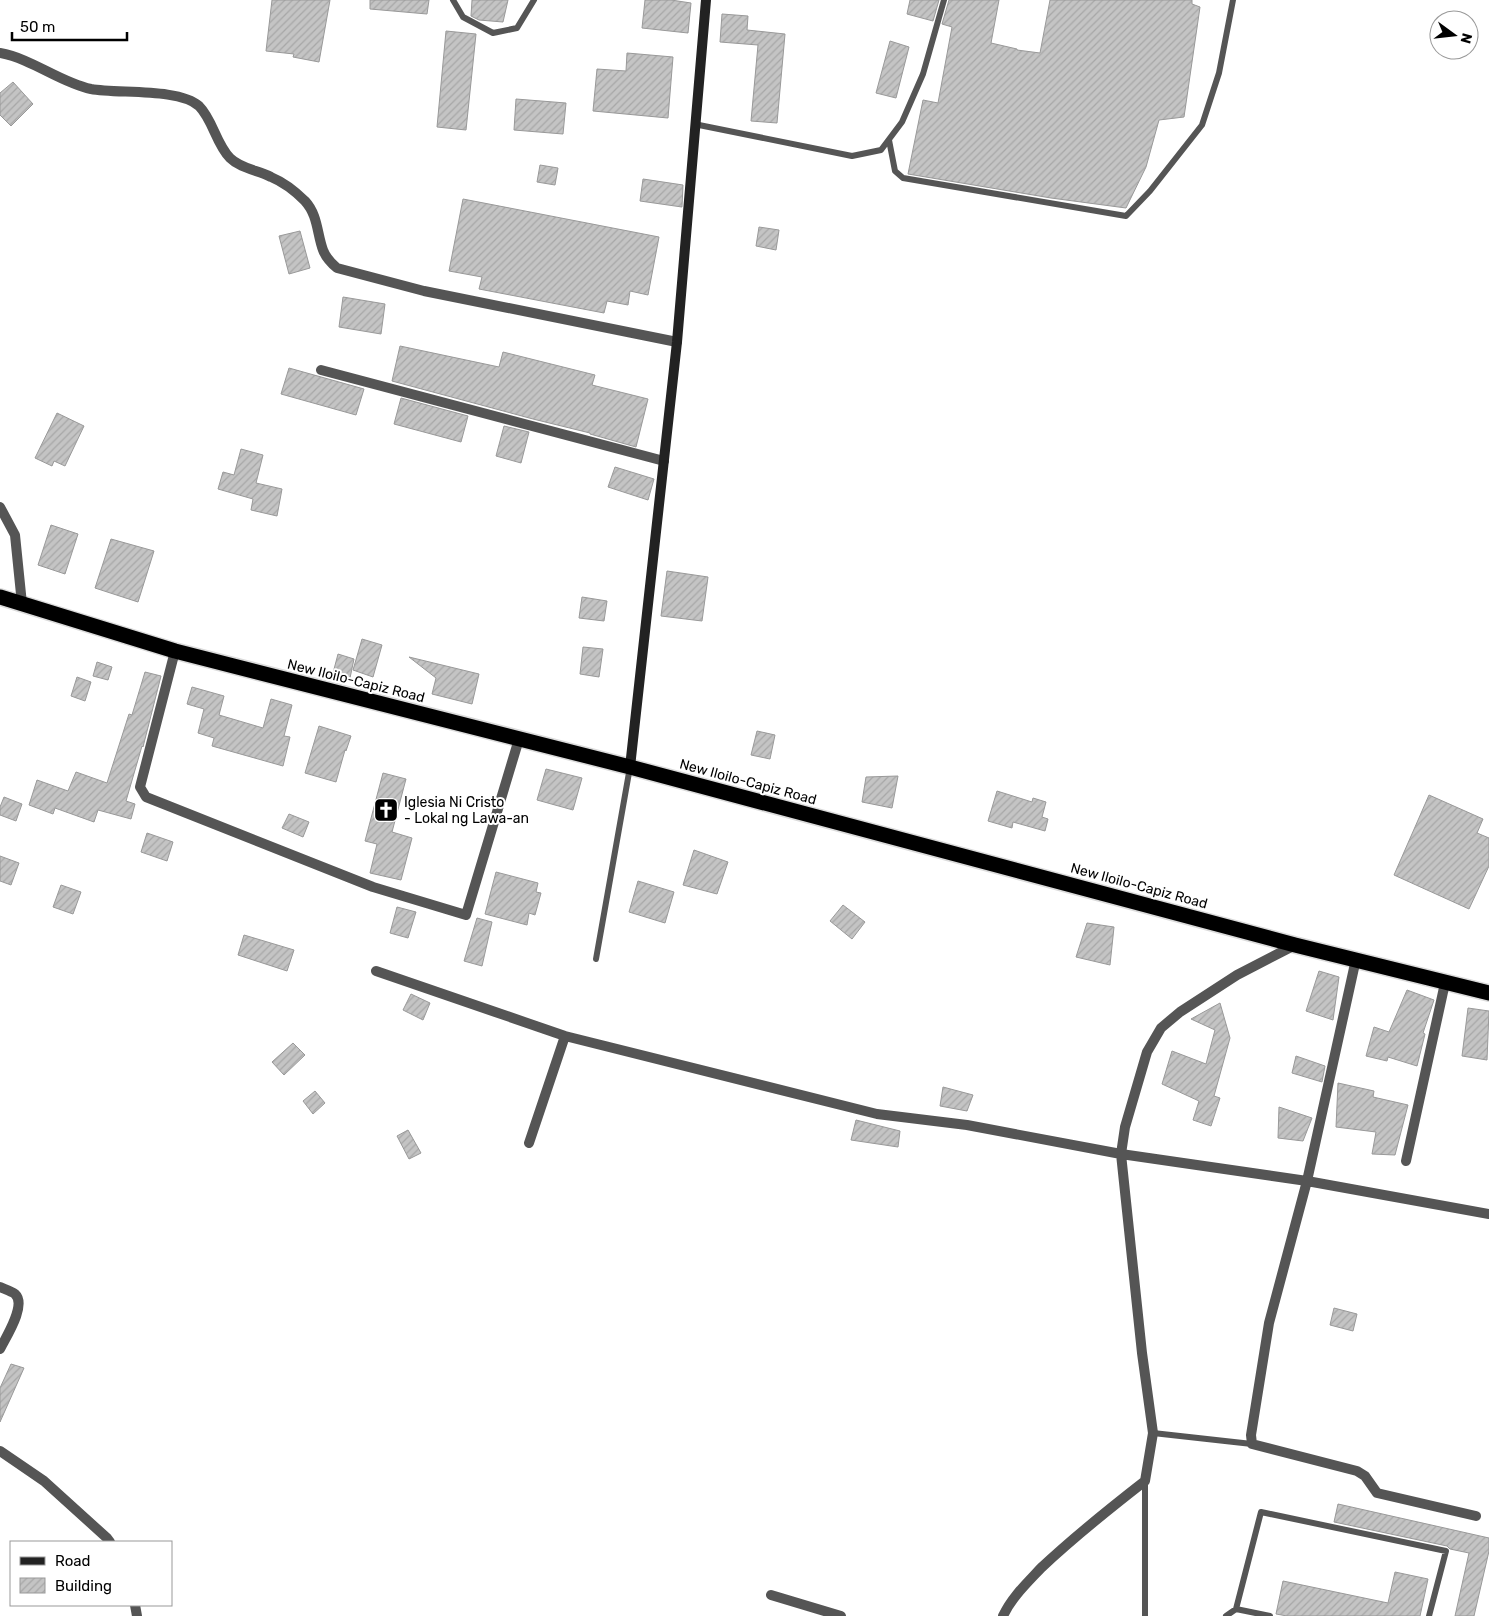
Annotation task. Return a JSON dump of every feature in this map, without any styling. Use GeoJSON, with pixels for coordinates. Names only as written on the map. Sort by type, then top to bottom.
{"type":"FeatureCollection","features":[{"type":"Feature","properties":{"kind":"highway","name":"New Iloilo-Capiz Road"},"geometry":{"type":"LineString","coordinates":[[0,597],[175,651],[630,767],[1295,945],[1489,993]]}},
{"type":"Feature","properties":{"kind":"main road"},"geometry":{"type":"LineString","coordinates":[[630,767],[677,342],[706,0]]}},
{"type":"Feature","properties":{"kind":"street"},"geometry":{"type":"LineString","coordinates":[[0,53],[31,62],[63,80],[92,89],[181,97],[198,106],[230,158],[244,167],[272,177],[291,189],[306,202],[314,215],[323,250],[328,259],[337,268],[424,291],[677,342]]}},
{"type":"Feature","properties":{"kind":"street"},"geometry":{"type":"LineString","coordinates":[[321,370],[664,461]]}},
{"type":"Feature","properties":{"kind":"street"},"geometry":{"type":"LineString","coordinates":[[0,508],[15,536],[22,604]]}},
{"type":"Feature","properties":{"kind":"street"},"geometry":{"type":"LineString","coordinates":[[175,651],[140,787],[146,797],[373,887],[466,915],[519,739]]}},
{"type":"Feature","properties":{"kind":"street"},"geometry":{"type":"LineString","coordinates":[[1003,1616],[1024,1586],[1057,1553],[1098,1517],[1145,1481],[1153,1432],[1141,1344],[1120,1154],[1125,1127],[1147,1052],[1161,1028],[1180,1012],[1237,975],[1295,945]]}},
{"type":"Feature","properties":{"kind":"street"},"geometry":{"type":"LineString","coordinates":[[1356,959],[1307,1181],[1269,1323],[1251,1436],[1252,1444],[1357,1471],[1365,1476],[1377,1493],[1476,1516]]}},
{"type":"Feature","properties":{"kind":"street"},"geometry":{"type":"LineString","coordinates":[[376,971],[565,1036],[877,1114],[967,1125],[1120,1154],[1307,1181],[1489,1214]]}},
{"type":"Feature","properties":{"kind":"street"},"geometry":{"type":"LineString","coordinates":[[1406,1161],[1445,983]]}},
{"type":"Feature","properties":{"kind":"street"},"geometry":{"type":"LineString","coordinates":[[529,1143],[565,1036]]}},
{"type":"Feature","properties":{"kind":"street"},"geometry":{"type":"LineString","coordinates":[[0,1287],[15,1294],[18,1300],[19,1311],[0,1349]]}},
{"type":"Feature","properties":{"kind":"street"},"geometry":{"type":"LineString","coordinates":[[0,1451],[44,1481],[109,1541]]}},
{"type":"Feature","properties":{"kind":"street"},"geometry":{"type":"LineString","coordinates":[[771,1594],[841,1616]]}},
{"type":"Feature","properties":{"kind":"lane"},"geometry":{"type":"LineString","coordinates":[[454,0],[463,17],[493,33],[517,28],[534,0]]}},
{"type":"Feature","properties":{"kind":"lane"},"geometry":{"type":"LineString","coordinates":[[694,124],[852,156],[881,150],[902,122],[923,74],[944,0]]}},
{"type":"Feature","properties":{"kind":"lane"},"geometry":{"type":"LineString","coordinates":[[889,140],[895,171],[903,178],[1126,216],[1150,191],[1202,124],[1219,73],[1233,0]]}},
{"type":"Feature","properties":{"kind":"lane"},"geometry":{"type":"LineString","coordinates":[[596,960],[630,767]]}},
{"type":"Feature","properties":{"kind":"lane"},"geometry":{"type":"LineString","coordinates":[[1153,1432],[1252,1444]]}},
{"type":"Feature","properties":{"kind":"lane"},"geometry":{"type":"LineString","coordinates":[[1145,1481],[1145,1616]]}},
{"type":"Feature","properties":{"kind":"lane"},"geometry":{"type":"LineString","coordinates":[[1226,1616],[1236,1609],[1261,1512],[1446,1551],[1429,1616]]}},
{"type":"Feature","properties":{"kind":"lane"},"geometry":{"type":"LineString","coordinates":[[1236,1609],[1270,1616]]}},
{"type":"Feature","properties":{"kind":"building"},"geometry":{"type":"Polygon","coordinates":[[[272,0],[330,0],[319,62],[293,57],[294,54],[266,51],[272,0]]]}},
{"type":"Feature","properties":{"kind":"building"},"geometry":{"type":"Polygon","coordinates":[[[370,0],[429,0],[427,14],[370,9],[370,0]]]}},
{"type":"Feature","properties":{"kind":"building"},"geometry":{"type":"Polygon","coordinates":[[[472,0],[508,0],[503,22],[479,20],[471,16],[472,0]]]}},
{"type":"Feature","properties":{"kind":"building"},"geometry":{"type":"Polygon","coordinates":[[[645,0],[671,0],[691,3],[688,33],[642,28],[645,0]]]}},
{"type":"Feature","properties":{"kind":"building"},"geometry":{"type":"Polygon","coordinates":[[[910,0],[939,0],[933,21],[907,14],[910,0]]]}},
{"type":"Feature","properties":{"kind":"building"},"geometry":{"type":"Polygon","coordinates":[[[949,0],[999,0],[991,43],[1017,50],[1040,53],[1050,0],[1192,0],[1192,4],[1200,7],[1184,117],[1159,120],[1146,167],[1126,208],[1051,198],[908,174],[923,100],[938,103],[952,27],[942,24],[949,0]]]}},
{"type":"Feature","properties":{"kind":"building"},"geometry":{"type":"Polygon","coordinates":[[[722,14],[748,16],[747,30],[785,34],[777,123],[751,121],[758,45],[720,42],[722,14]]]}},
{"type":"Feature","properties":{"kind":"building"},"geometry":{"type":"Polygon","coordinates":[[[446,31],[476,34],[466,130],[437,127],[446,31]]]}},
{"type":"Feature","properties":{"kind":"building"},"geometry":{"type":"Polygon","coordinates":[[[890,41],[909,47],[896,98],[876,93],[890,41]]]}},
{"type":"Feature","properties":{"kind":"building"},"geometry":{"type":"Polygon","coordinates":[[[627,53],[673,57],[668,118],[593,111],[597,69],[626,71],[627,53]]]}},
{"type":"Feature","properties":{"kind":"building"},"geometry":{"type":"Polygon","coordinates":[[[13,82],[33,104],[11,126],[0,115],[0,93],[13,82]]]}},
{"type":"Feature","properties":{"kind":"building"},"geometry":{"type":"Polygon","coordinates":[[[516,99],[566,103],[563,134],[514,130],[516,99]]]}},
{"type":"Feature","properties":{"kind":"building"},"geometry":{"type":"Polygon","coordinates":[[[540,165],[558,168],[555,185],[537,182],[540,165]]]}},
{"type":"Feature","properties":{"kind":"building"},"geometry":{"type":"Polygon","coordinates":[[[643,179],[683,185],[682,207],[640,201],[643,179]]]}},
{"type":"Feature","properties":{"kind":"building"},"geometry":{"type":"Polygon","coordinates":[[[463,199],[659,237],[648,295],[630,291],[628,305],[607,301],[604,313],[479,289],[482,277],[449,271],[463,199]]]}},
{"type":"Feature","properties":{"kind":"building"},"geometry":{"type":"Polygon","coordinates":[[[759,227],[779,230],[776,250],[756,246],[759,227]]]}},
{"type":"Feature","properties":{"kind":"building"},"geometry":{"type":"Polygon","coordinates":[[[300,231],[310,268],[289,274],[279,236],[300,231]]]}},
{"type":"Feature","properties":{"kind":"building"},"geometry":{"type":"Polygon","coordinates":[[[343,297],[385,304],[381,334],[339,327],[343,297]]]}},
{"type":"Feature","properties":{"kind":"building"},"geometry":{"type":"Polygon","coordinates":[[[400,346],[499,367],[503,352],[595,375],[592,385],[648,399],[636,447],[590,433],[392,381],[400,346]]]}},
{"type":"Feature","properties":{"kind":"building"},"geometry":{"type":"Polygon","coordinates":[[[289,368],[364,389],[356,415],[281,394],[289,368]]]}},
{"type":"Feature","properties":{"kind":"building"},"geometry":{"type":"Polygon","coordinates":[[[401,398],[468,416],[461,442],[394,424],[401,398]]]}},
{"type":"Feature","properties":{"kind":"building"},"geometry":{"type":"Polygon","coordinates":[[[57,413],[84,426],[65,466],[54,461],[52,466],[35,458],[57,413]]]}},
{"type":"Feature","properties":{"kind":"building"},"geometry":{"type":"Polygon","coordinates":[[[504,426],[529,432],[521,463],[496,456],[504,426]]]}},
{"type":"Feature","properties":{"kind":"building"},"geometry":{"type":"Polygon","coordinates":[[[241,449],[263,455],[256,483],[282,489],[277,516],[251,510],[253,499],[218,489],[223,472],[234,475],[241,449]]]}},
{"type":"Feature","properties":{"kind":"building"},"geometry":{"type":"Polygon","coordinates":[[[615,467],[654,479],[648,500],[608,487],[615,467]]]}},
{"type":"Feature","properties":{"kind":"building"},"geometry":{"type":"Polygon","coordinates":[[[51,525],[78,534],[65,574],[38,565],[51,525]]]}},
{"type":"Feature","properties":{"kind":"building"},"geometry":{"type":"Polygon","coordinates":[[[111,539],[154,551],[138,602],[95,588],[111,539]]]}},
{"type":"Feature","properties":{"kind":"building"},"geometry":{"type":"Polygon","coordinates":[[[667,571],[708,577],[702,621],[661,616],[667,571]]]}},
{"type":"Feature","properties":{"kind":"building"},"geometry":{"type":"Polygon","coordinates":[[[582,597],[607,601],[604,621],[579,618],[582,597]]]}},
{"type":"Feature","properties":{"kind":"building"},"geometry":{"type":"Polygon","coordinates":[[[362,639],[382,645],[373,677],[353,670],[362,639]]]}},
{"type":"Feature","properties":{"kind":"building"},"geometry":{"type":"Polygon","coordinates":[[[583,647],[603,649],[599,677],[580,674],[583,647]]]}},
{"type":"Feature","properties":{"kind":"building"},"geometry":{"type":"Polygon","coordinates":[[[338,654],[354,659],[350,678],[333,673],[338,654]]]}},
{"type":"Feature","properties":{"kind":"building"},"geometry":{"type":"Polygon","coordinates":[[[409,657],[479,674],[472,704],[432,694],[436,678],[409,657]]]}},
{"type":"Feature","properties":{"kind":"building"},"geometry":{"type":"Polygon","coordinates":[[[97,662],[112,667],[108,680],[93,676],[97,662]]]}},
{"type":"Feature","properties":{"kind":"building"},"geometry":{"type":"Polygon","coordinates":[[[145,672],[161,676],[143,747],[126,801],[135,804],[131,819],[98,810],[94,822],[55,808],[53,814],[29,805],[37,780],[68,791],[76,772],[107,783],[129,714],[132,715],[145,672]]]}},
{"type":"Feature","properties":{"kind":"building"},"geometry":{"type":"Polygon","coordinates":[[[77,677],[91,682],[85,701],[71,696],[77,677]]]}},
{"type":"Feature","properties":{"kind":"building"},"geometry":{"type":"Polygon","coordinates":[[[192,687],[224,696],[219,715],[263,728],[271,699],[292,705],[284,736],[290,737],[283,766],[212,746],[214,738],[198,733],[204,709],[187,704],[192,687]]]}},
{"type":"Feature","properties":{"kind":"building"},"geometry":{"type":"Polygon","coordinates":[[[319,726],[351,736],[336,782],[305,773],[319,726]]]}},
{"type":"Feature","properties":{"kind":"building"},"geometry":{"type":"Polygon","coordinates":[[[757,731],[775,735],[770,759],[751,755],[757,731]]]}},
{"type":"Feature","properties":{"kind":"building"},"geometry":{"type":"Polygon","coordinates":[[[546,769],[582,778],[573,810],[537,800],[546,769]]]}},
{"type":"Feature","properties":{"kind":"building"},"geometry":{"type":"Polygon","coordinates":[[[383,773],[406,779],[392,832],[412,838],[401,880],[370,873],[377,844],[365,841],[383,773]]]}},
{"type":"Feature","properties":{"kind":"building"},"geometry":{"type":"Polygon","coordinates":[[[898,776],[892,808],[862,802],[866,777],[898,776]]]}},
{"type":"Feature","properties":{"kind":"building"},"geometry":{"type":"Polygon","coordinates":[[[997,791],[1032,802],[1033,798],[1046,802],[1042,817],[1048,819],[1045,831],[1013,822],[1012,828],[988,821],[997,791]]]}},
{"type":"Feature","properties":{"kind":"building"},"geometry":{"type":"Polygon","coordinates":[[[1429,795],[1483,819],[1477,833],[1489,838],[1489,866],[1469,909],[1394,875],[1429,795]]]}},
{"type":"Feature","properties":{"kind":"building"},"geometry":{"type":"Polygon","coordinates":[[[4,797],[22,804],[16,821],[0,815],[0,807],[4,797]]]}},
{"type":"Feature","properties":{"kind":"building"},"geometry":{"type":"Polygon","coordinates":[[[289,814],[309,822],[303,837],[282,828],[289,814]]]}},
{"type":"Feature","properties":{"kind":"building"},"geometry":{"type":"Polygon","coordinates":[[[147,833],[173,842],[167,861],[141,852],[147,833]]]}},
{"type":"Feature","properties":{"kind":"building"},"geometry":{"type":"Polygon","coordinates":[[[694,850],[728,862],[717,894],[683,885],[694,850]]]}},
{"type":"Feature","properties":{"kind":"building"},"geometry":{"type":"Polygon","coordinates":[[[0,856],[19,863],[11,885],[0,881],[0,856]]]}},
{"type":"Feature","properties":{"kind":"building"},"geometry":{"type":"Polygon","coordinates":[[[496,872],[538,883],[536,892],[541,893],[535,915],[529,913],[527,925],[485,914],[496,872]]]}},
{"type":"Feature","properties":{"kind":"building"},"geometry":{"type":"Polygon","coordinates":[[[638,881],[674,892],[665,923],[629,912],[638,881]]]}},
{"type":"Feature","properties":{"kind":"building"},"geometry":{"type":"Polygon","coordinates":[[[61,885],[81,892],[73,914],[53,907],[61,885]]]}},
{"type":"Feature","properties":{"kind":"building"},"geometry":{"type":"Polygon","coordinates":[[[843,905],[865,922],[852,939],[830,921],[843,905]]]}},
{"type":"Feature","properties":{"kind":"building"},"geometry":{"type":"Polygon","coordinates":[[[397,907],[416,912],[408,938],[390,933],[397,907]]]}},
{"type":"Feature","properties":{"kind":"building"},"geometry":{"type":"Polygon","coordinates":[[[477,918],[492,922],[482,966],[464,961],[477,918]]]}},
{"type":"Feature","properties":{"kind":"building"},"geometry":{"type":"Polygon","coordinates":[[[1087,923],[1114,927],[1110,965],[1076,957],[1087,923]]]}},
{"type":"Feature","properties":{"kind":"building"},"geometry":{"type":"Polygon","coordinates":[[[244,935],[294,950],[287,971],[238,955],[244,935]]]}},
{"type":"Feature","properties":{"kind":"building"},"geometry":{"type":"Polygon","coordinates":[[[1319,971],[1339,977],[1333,1020],[1306,1011],[1319,971]]]}},
{"type":"Feature","properties":{"kind":"building"},"geometry":{"type":"Polygon","coordinates":[[[1407,990],[1434,1000],[1423,1033],[1425,1034],[1417,1066],[1388,1057],[1387,1061],[1366,1056],[1374,1027],[1389,1032],[1407,990]]]}},
{"type":"Feature","properties":{"kind":"building"},"geometry":{"type":"Polygon","coordinates":[[[411,994],[430,1003],[423,1020],[403,1010],[411,994]]]}},
{"type":"Feature","properties":{"kind":"building"},"geometry":{"type":"Polygon","coordinates":[[[1220,1003],[1230,1038],[1214,1096],[1220,1098],[1211,1126],[1193,1120],[1199,1101],[1162,1084],[1172,1051],[1206,1064],[1215,1030],[1191,1019],[1220,1003]]]}},
{"type":"Feature","properties":{"kind":"building"},"geometry":{"type":"Polygon","coordinates":[[[1468,1008],[1489,1011],[1487,1060],[1462,1056],[1468,1008]]]}},
{"type":"Feature","properties":{"kind":"building"},"geometry":{"type":"Polygon","coordinates":[[[293,1043],[305,1055],[284,1075],[272,1062],[293,1043]]]}},
{"type":"Feature","properties":{"kind":"building"},"geometry":{"type":"Polygon","coordinates":[[[1296,1056],[1325,1066],[1322,1082],[1292,1073],[1296,1056]]]}},
{"type":"Feature","properties":{"kind":"building"},"geometry":{"type":"Polygon","coordinates":[[[1338,1083],[1374,1091],[1373,1097],[1408,1105],[1395,1155],[1372,1154],[1376,1132],[1336,1127],[1338,1083]]]}},
{"type":"Feature","properties":{"kind":"building"},"geometry":{"type":"Polygon","coordinates":[[[943,1087],[973,1095],[967,1111],[940,1106],[943,1087]]]}},
{"type":"Feature","properties":{"kind":"building"},"geometry":{"type":"Polygon","coordinates":[[[315,1091],[325,1103],[313,1114],[303,1101],[315,1091]]]}},
{"type":"Feature","properties":{"kind":"building"},"geometry":{"type":"Polygon","coordinates":[[[1279,1107],[1312,1118],[1303,1141],[1278,1138],[1279,1107]]]}},
{"type":"Feature","properties":{"kind":"building"},"geometry":{"type":"Polygon","coordinates":[[[856,1120],[900,1131],[898,1147],[851,1140],[856,1120]]]}},
{"type":"Feature","properties":{"kind":"building"},"geometry":{"type":"Polygon","coordinates":[[[408,1130],[421,1153],[409,1159],[397,1136],[408,1130]]]}},
{"type":"Feature","properties":{"kind":"building"},"geometry":{"type":"Polygon","coordinates":[[[1334,1308],[1357,1314],[1353,1331],[1330,1325],[1334,1308]]]}},
{"type":"Feature","properties":{"kind":"building"},"geometry":{"type":"Polygon","coordinates":[[[11,1364],[24,1368],[0,1422],[0,1388],[11,1364]]]}},
{"type":"Feature","properties":{"kind":"building"},"geometry":{"type":"Polygon","coordinates":[[[1338,1504],[1489,1538],[1489,1551],[1474,1616],[1455,1616],[1469,1553],[1450,1549],[1447,1546],[1334,1522],[1338,1504]]]}},
{"type":"Feature","properties":{"kind":"building"},"geometry":{"type":"Polygon","coordinates":[[[1395,1572],[1428,1579],[1420,1616],[1287,1616],[1276,1614],[1283,1581],[1388,1603],[1395,1572]]]}},
{"type":"Feature","properties":{"kind":"place","name":"Iglesia Ni Cristo - Lokal ng Lawa-an"},"geometry":{"type":"Point","coordinates":[386,810]}}]}
